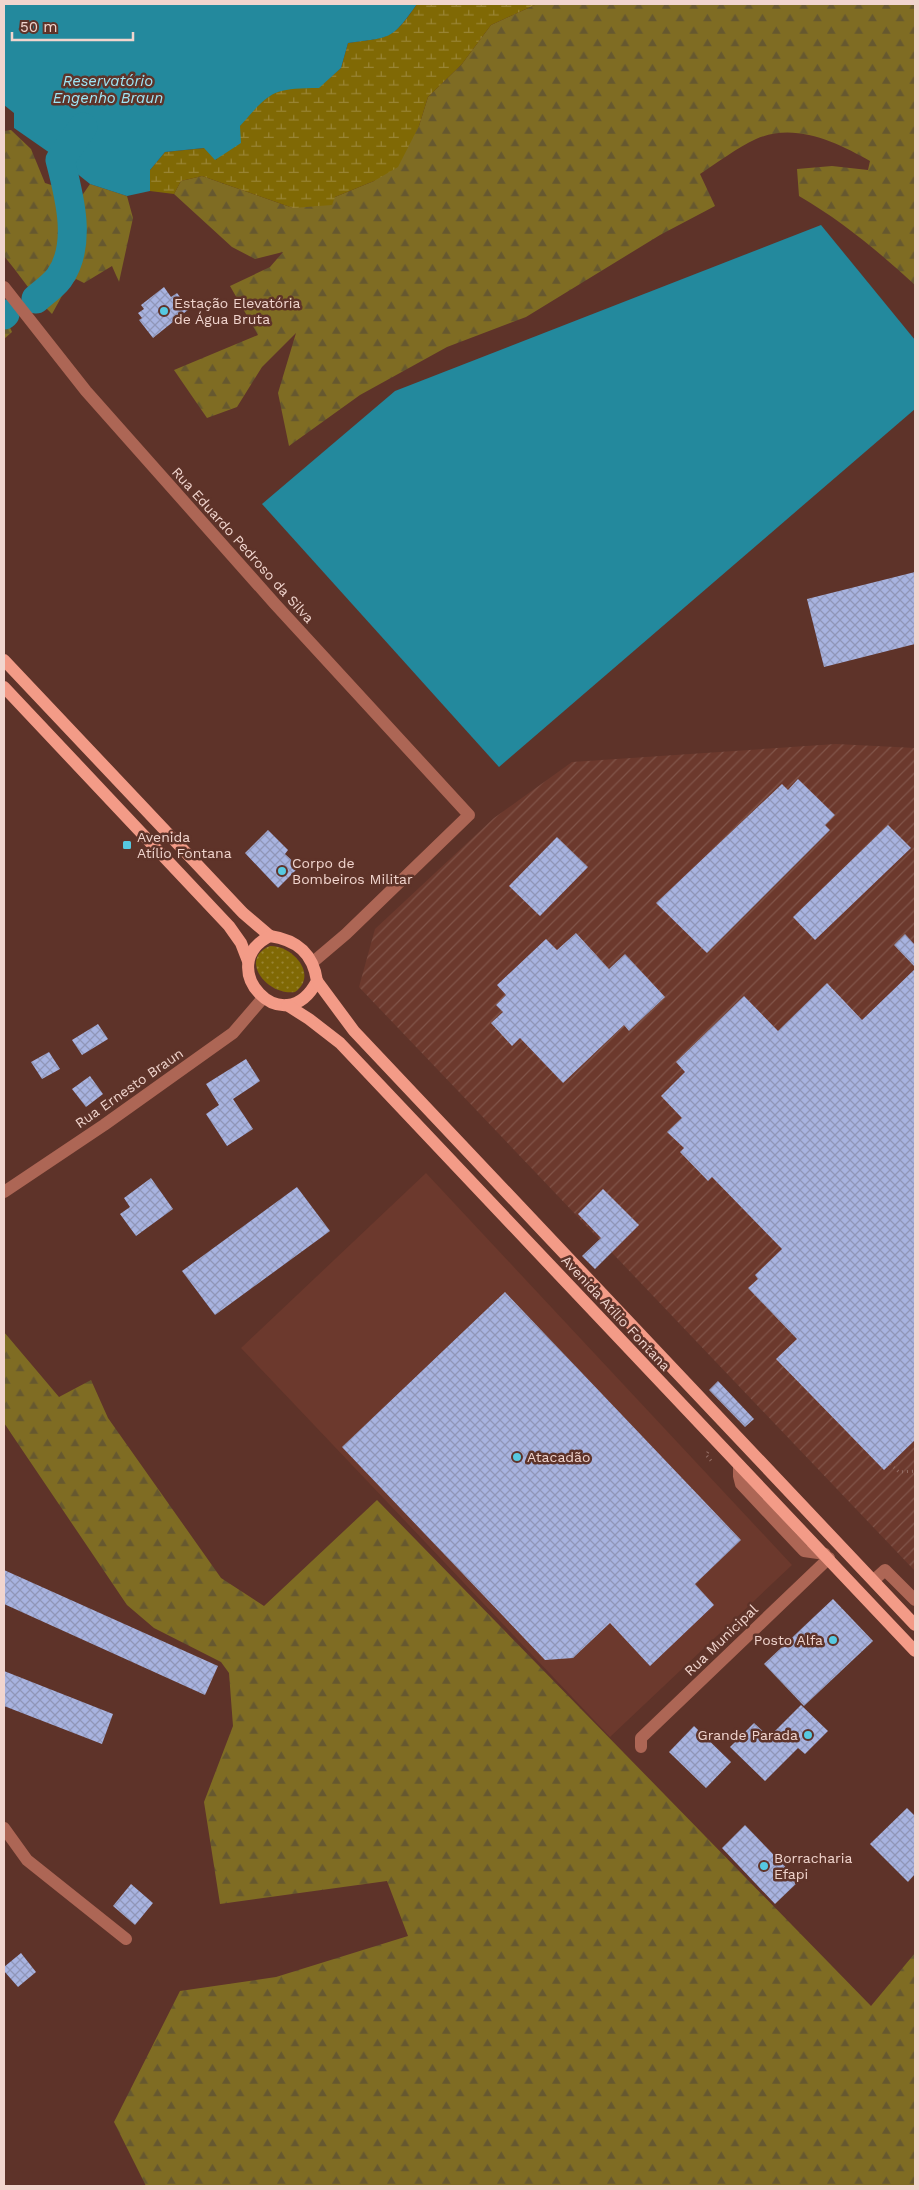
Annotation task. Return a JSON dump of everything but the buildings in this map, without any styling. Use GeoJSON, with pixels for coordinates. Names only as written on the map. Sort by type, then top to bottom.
{"type":"FeatureCollection","features":[{"type":"Feature","properties":{"kind":"main road"},"geometry":{"type":"LineString","coordinates":[[4,660],[243,913],[270,936]]}},
{"type":"Feature","properties":{"kind":"main road"},"geometry":{"type":"LineString","coordinates":[[4,687],[229,926],[241,943],[248,961]]}},
{"type":"Feature","properties":{"kind":"main road"},"geometry":{"type":"LineString","coordinates":[[270,936],[285,938],[298,945],[313,962],[317,981],[311,993],[301,1002],[287,1005],[273,1003],[263,998],[253,987],[248,974],[248,961],[252,950],[259,941],[270,936]]}},
{"type":"Feature","properties":{"kind":"main road","name":"Avenida Atílio Fontana"},"geometry":{"type":"LineString","coordinates":[[317,981],[354,1031],[915,1625]]}},
{"type":"Feature","properties":{"kind":"main road","name":"Avenida Atílio Fontana"},"geometry":{"type":"LineString","coordinates":[[287,1005],[340,1043],[915,1650]]}},
{"type":"Feature","properties":{"kind":"street","name":"Rua Eduardo Pedroso da Silva"},"geometry":{"type":"LineString","coordinates":[[4,287],[86,390],[275,604],[469,815],[346,934],[313,962]]}},
{"type":"Feature","properties":{"kind":"street","name":"Rua Ernesto Braun"},"geometry":{"type":"LineString","coordinates":[[4,1192],[104,1125],[233,1033],[263,998]]}},
{"type":"Feature","properties":{"kind":"street","name":"Rua Municipal"},"geometry":{"type":"LineString","coordinates":[[641,1747],[641,1738],[827,1556]]}},
{"type":"Feature","properties":{"kind":"street"},"geometry":{"type":"LineString","coordinates":[[874,1580],[885,1570],[915,1600]]}},
{"type":"Feature","properties":{"kind":"street"},"geometry":{"type":"LineString","coordinates":[[4,1828],[27,1860],[126,1939]]}},
{"type":"Feature","properties":{"kind":"path"},"geometry":{"type":"LineString","coordinates":[[706,1454],[713,1463]]}},
{"type":"Feature","properties":{"kind":"path"},"geometry":{"type":"LineString","coordinates":[[890,1464],[899,1472],[915,1471]]}},
{"type":"Feature","properties":{"kind":"shaded area"},"geometry":{"type":"Polygon","coordinates":[[[836,744],[915,748],[915,1571],[359,987],[375,929],[494,818],[572,762],[836,744]]]}},
{"type":"Feature","properties":{"kind":"shaded area","name":"Atacadão"},"geometry":{"type":"Polygon","coordinates":[[[426,1173],[792,1565],[610,1737],[241,1348],[426,1173]]]}},
{"type":"Feature","properties":{"kind":"green space"},"geometry":{"type":"Polygon","coordinates":[[[417,4],[537,4],[491,25],[462,64],[428,97],[419,126],[398,167],[374,181],[335,197],[332,205],[293,208],[202,176],[181,181],[174,194],[150,191],[150,170],[165,152],[205,148],[216,160],[238,128],[266,98],[288,88],[319,87],[341,68],[348,43],[382,38],[389,35],[402,24],[417,4]]]}},
{"type":"Feature","properties":{"kind":"green space"},"geometry":{"type":"Polygon","coordinates":[[[537,4],[915,4],[915,285],[860,238],[799,196],[797,169],[832,166],[868,170],[870,161],[843,147],[815,136],[800,133],[771,134],[756,139],[700,174],[715,206],[660,235],[526,317],[447,347],[360,395],[289,446],[278,393],[296,333],[262,367],[237,407],[207,418],[174,370],[258,335],[230,286],[270,267],[283,252],[255,259],[232,247],[174,194],[181,181],[202,176],[293,208],[335,197],[374,181],[419,126],[428,97],[462,64],[491,25],[537,4]]]}},
{"type":"Feature","properties":{"kind":"green space"},"geometry":{"type":"Polygon","coordinates":[[[11,130],[31,149],[45,183],[67,190],[79,200],[90,184],[127,196],[133,218],[119,282],[112,266],[84,283],[76,279],[63,294],[52,314],[4,256],[4,131],[11,130]]]}},
{"type":"Feature","properties":{"kind":"green space"},"geometry":{"type":"Polygon","coordinates":[[[4,314],[12,332],[4,339],[4,314]]]}},
{"type":"Feature","properties":{"kind":"green space"},"geometry":{"type":"Polygon","coordinates":[[[270,946],[287,950],[300,962],[304,978],[302,985],[295,992],[285,992],[275,988],[266,983],[260,975],[256,967],[256,959],[261,952],[270,946]]]}},
{"type":"Feature","properties":{"kind":"green space"},"geometry":{"type":"Polygon","coordinates":[[[4,1332],[59,1397],[91,1380],[108,1418],[221,1578],[264,1606],[377,1500],[871,2006],[915,1953],[915,2186],[146,2186],[114,2122],[180,1991],[276,1977],[408,1936],[387,1881],[220,1904],[204,1802],[233,1726],[229,1673],[221,1662],[154,1628],[127,1605],[4,1423],[4,1332]]]}},
{"type":"Feature","properties":{"kind":"water","name":"Reservatório Engenho Braun"},"geometry":{"type":"Polygon","coordinates":[[[4,4],[417,4],[401,25],[389,35],[373,40],[348,43],[341,68],[319,88],[281,91],[266,99],[240,126],[241,143],[215,160],[204,148],[165,152],[150,170],[150,191],[127,196],[90,184],[60,160],[14,128],[14,113],[4,105],[4,4]]]}},
{"type":"Feature","properties":{"kind":"water"},"geometry":{"type":"Polygon","coordinates":[[[821,225],[915,340],[915,409],[499,767],[262,504],[395,391],[821,225]]]}},
{"type":"Feature","properties":{"kind":"waterway"},"geometry":{"type":"LineString","coordinates":[[36,299],[59,278],[71,251],[72,220],[60,160],[83,127]]}},
{"type":"Feature","properties":{"kind":"place","name":"Estação Elevatória de Água Bruta"},"geometry":{"type":"Point","coordinates":[164,311]}},
{"type":"Feature","properties":{"kind":"place","name":"Avenida Atílio Fontana"},"geometry":{"type":"Point","coordinates":[127,845]}},
{"type":"Feature","properties":{"kind":"place","name":"Corpo de Bombeiros Militar"},"geometry":{"type":"Point","coordinates":[282,871]}},
{"type":"Feature","properties":{"kind":"place","name":"Atacadão"},"geometry":{"type":"Point","coordinates":[517,1457]}},
{"type":"Feature","properties":{"kind":"place","name":"Posto Alfa"},"geometry":{"type":"Point","coordinates":[833,1640]}},
{"type":"Feature","properties":{"kind":"place","name":"Grande Parada"},"geometry":{"type":"Point","coordinates":[808,1735]}},
{"type":"Feature","properties":{"kind":"place","name":"Borracharia Efapi"},"geometry":{"type":"Point","coordinates":[764,1866]}}]}
